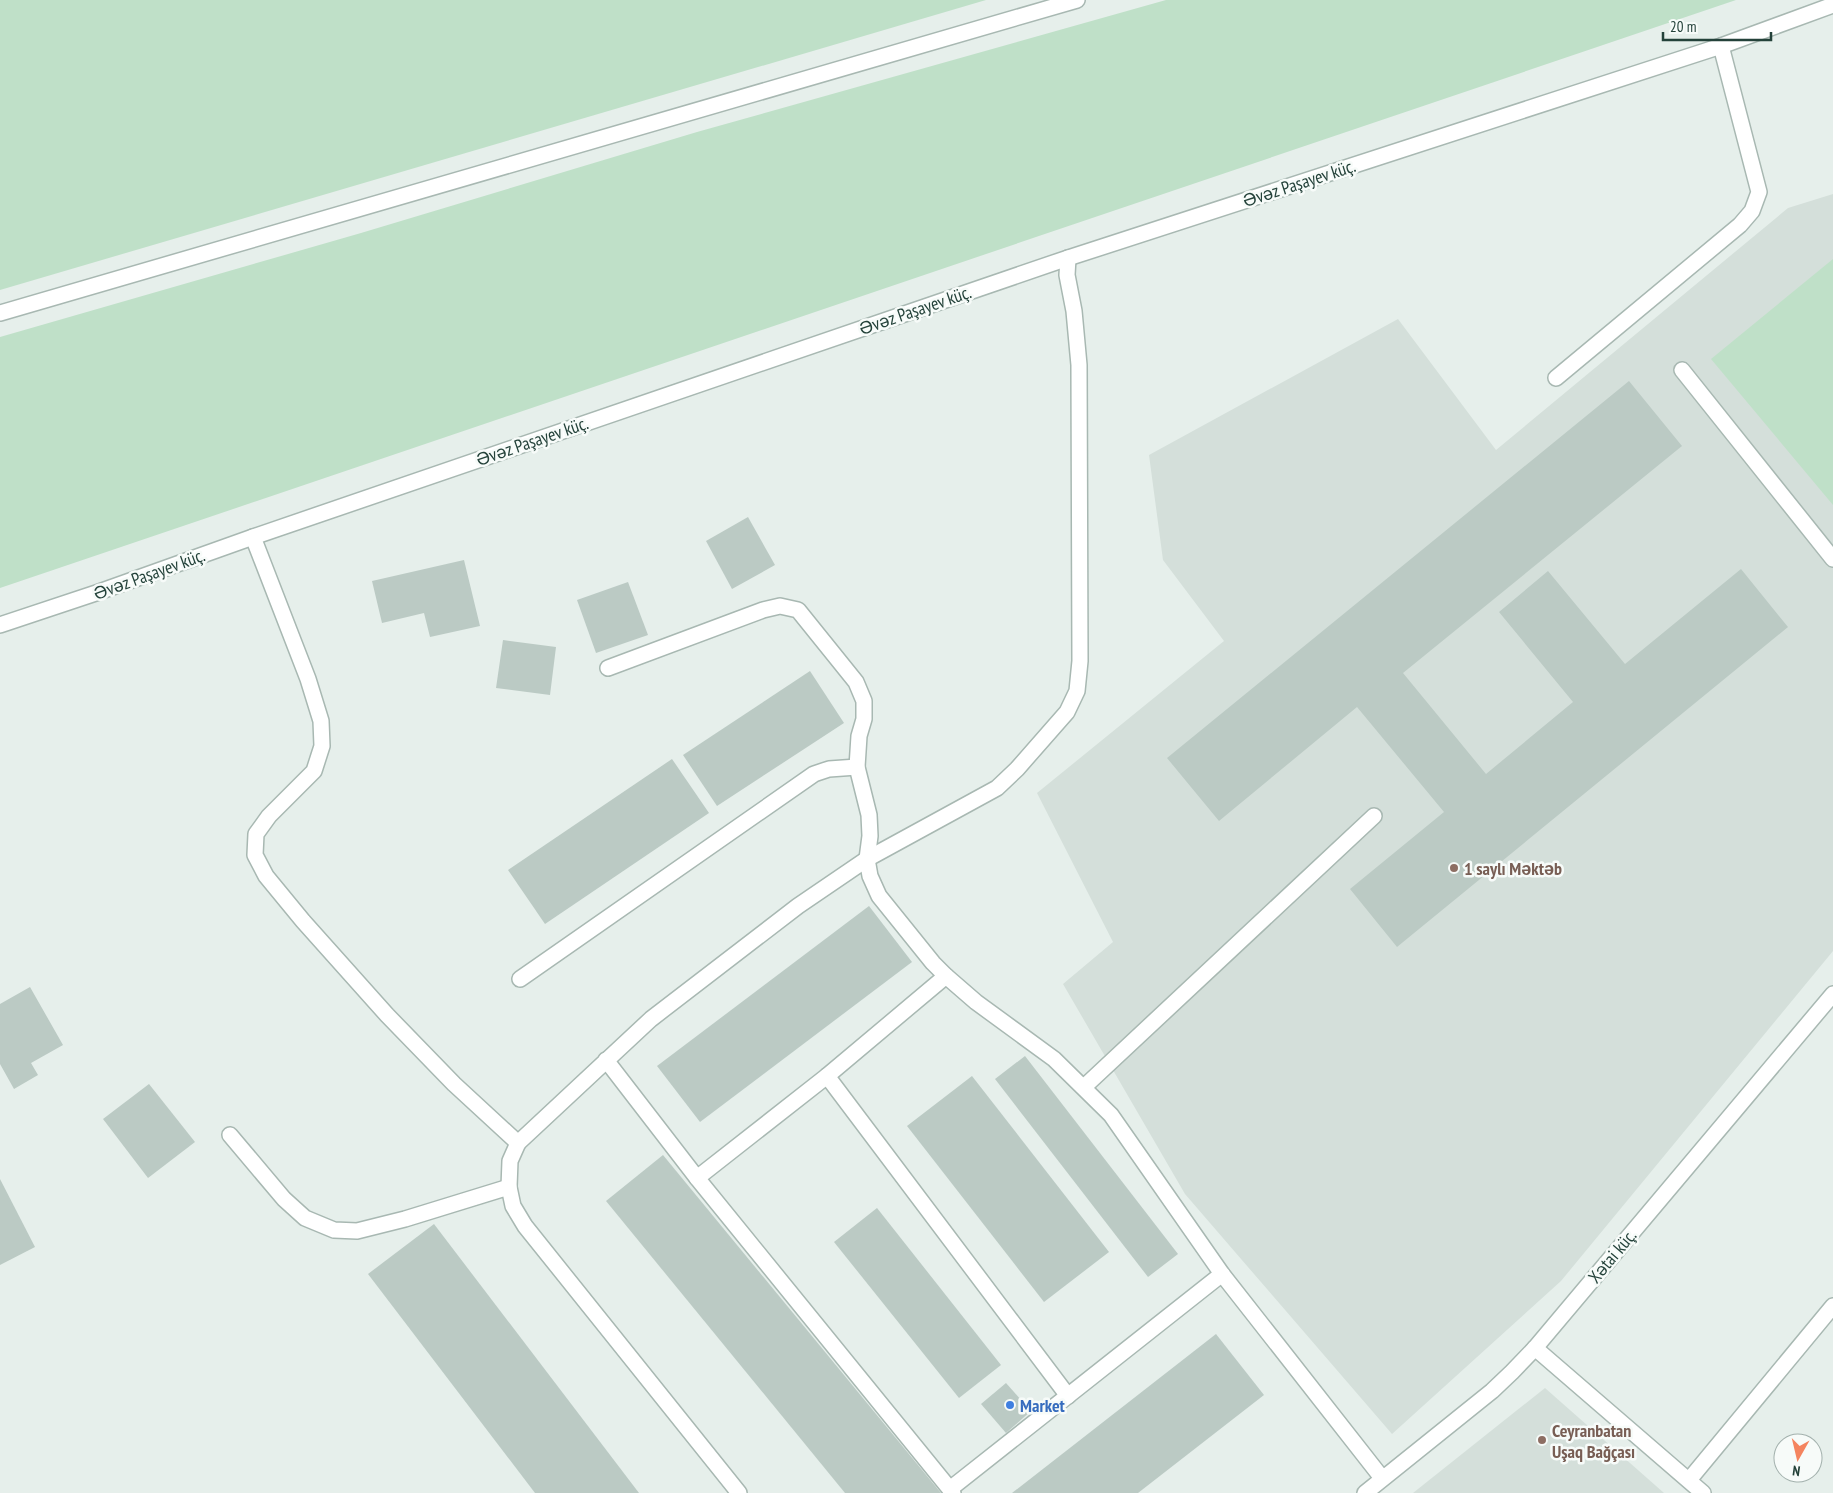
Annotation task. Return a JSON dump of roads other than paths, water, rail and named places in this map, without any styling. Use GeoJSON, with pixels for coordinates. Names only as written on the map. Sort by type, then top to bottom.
{"type":"FeatureCollection","features":[{"type":"Feature","properties":{"kind":"street"},"geometry":{"type":"LineString","coordinates":[[0,313],[1077,0]]}},
{"type":"Feature","properties":{"kind":"street","name":"Əvəz Paşayev küç."},"geometry":{"type":"LineString","coordinates":[[0,625],[1068,258],[1721,46],[1833,5]]}},
{"type":"Feature","properties":{"kind":"street"},"geometry":{"type":"LineString","coordinates":[[1556,378],[1740,225],[1752,211],[1759,192],[1721,46]]}},
{"type":"Feature","properties":{"kind":"street"},"geometry":{"type":"LineString","coordinates":[[739,1493],[525,1226],[513,1206],[509,1187],[510,1161],[518,1143],[651,1019],[798,906],[867,858],[997,788],[1017,769],[1067,712],[1077,691],[1080,661],[1079,365],[1074,311],[1068,275],[1068,258]]}},
{"type":"Feature","properties":{"kind":"street"},"geometry":{"type":"LineString","coordinates":[[1682,370],[1833,559]]}},
{"type":"Feature","properties":{"kind":"street"},"geometry":{"type":"LineString","coordinates":[[252,537],[308,679],[321,721],[322,746],[314,771],[269,816],[256,834],[255,855],[266,876],[303,921],[387,1015],[454,1084],[518,1143]]}},
{"type":"Feature","properties":{"kind":"street"},"geometry":{"type":"LineString","coordinates":[[608,668],[763,610],[780,606],[798,610],[856,682],[864,701],[864,719],[859,736],[857,767],[869,815],[870,836],[867,858],[870,876],[879,896],[932,963],[976,1002],[1054,1059],[1111,1115],[1222,1274],[1382,1478]]}},
{"type":"Feature","properties":{"kind":"street"},"geometry":{"type":"LineString","coordinates":[[520,980],[814,774],[829,769],[857,767]]}},
{"type":"Feature","properties":{"kind":"street"},"geometry":{"type":"LineString","coordinates":[[1084,1087],[1374,816]]}},
{"type":"Feature","properties":{"kind":"street"},"geometry":{"type":"LineString","coordinates":[[698,1178],[827,1076],[946,976]]}},
{"type":"Feature","properties":{"kind":"street","name":"Xətai küç."},"geometry":{"type":"LineString","coordinates":[[1365,1493],[1492,1391],[1512,1372],[1833,994]]}},
{"type":"Feature","properties":{"kind":"street"},"geometry":{"type":"LineString","coordinates":[[606,1060],[698,1178],[951,1491],[1222,1274]]}},
{"type":"Feature","properties":{"kind":"street"},"geometry":{"type":"LineString","coordinates":[[827,1076],[1068,1396]]}},
{"type":"Feature","properties":{"kind":"street"},"geometry":{"type":"LineString","coordinates":[[230,1135],[284,1199],[298,1212],[305,1218],[334,1230],[357,1231],[509,1187]]}},
{"type":"Feature","properties":{"kind":"street"},"geometry":{"type":"LineString","coordinates":[[1689,1480],[1833,1306]]}},
{"type":"Feature","properties":{"kind":"street"},"geometry":{"type":"LineString","coordinates":[[1534,1348],[1703,1493]]}},
{"type":"Feature","properties":{"kind":"place","name":"1 saylı Məktəb"},"geometry":{"type":"Point","coordinates":[1454,868]}},
{"type":"Feature","properties":{"kind":"place","name":"Market"},"geometry":{"type":"Point","coordinates":[1010,1405]}},
{"type":"Feature","properties":{"kind":"place","name":"Ceyranbatan Uşaq Bağçası"},"geometry":{"type":"Point","coordinates":[1542,1440]}}]}
